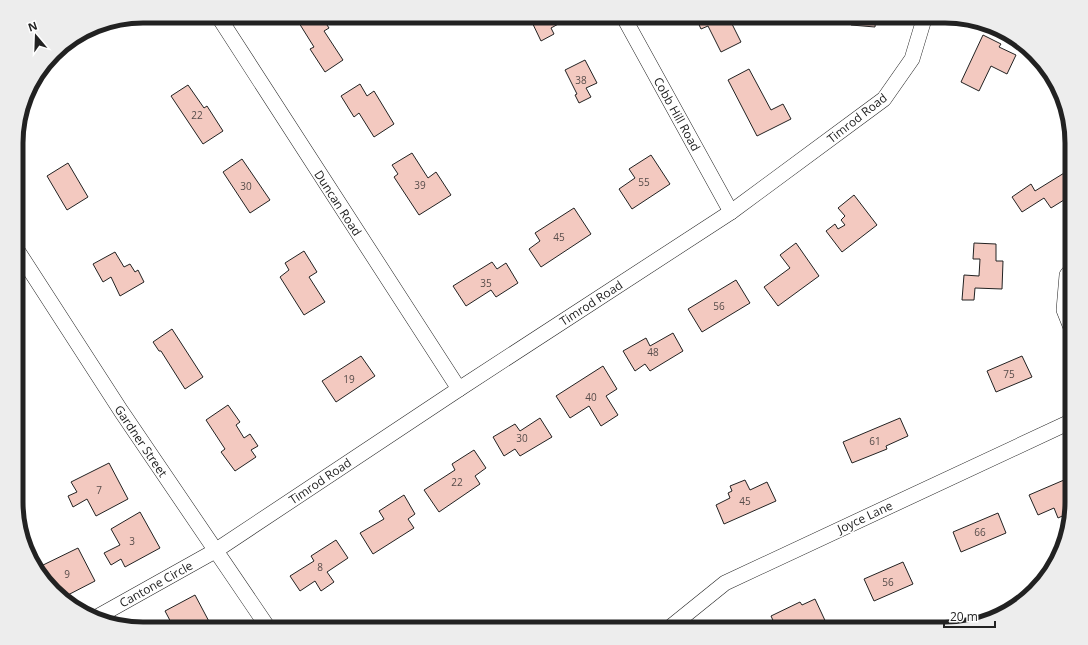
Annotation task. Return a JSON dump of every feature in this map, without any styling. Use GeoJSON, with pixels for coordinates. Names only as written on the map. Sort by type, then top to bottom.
{"type":"FeatureCollection","features":[{"type":"Feature","properties":{"kind":"street","name":"Duncan Road"},"geometry":{"type":"LineString","coordinates":[[223,23],[459,389]]}},
{"type":"Feature","properties":{"kind":"street","name":"Cobb Hill Road"},"geometry":{"type":"LineString","coordinates":[[627,23],[731,212]]}},
{"type":"Feature","properties":{"kind":"street","name":"Timrod Road"},"geometry":{"type":"LineString","coordinates":[[215,551],[459,389],[731,212],[884,99],[912,59],[923,23]]}},
{"type":"Feature","properties":{"kind":"street","name":"Gardner Street"},"geometry":{"type":"LineString","coordinates":[[23,259],[121,411],[264,622]]}},
{"type":"Feature","properties":{"kind":"street"},"geometry":{"type":"LineString","coordinates":[[1065,301],[1065,312]]}},
{"type":"Feature","properties":{"kind":"street","name":"Joyce Lane"},"geometry":{"type":"LineString","coordinates":[[677,622],[725,583],[1065,424]]}},
{"type":"Feature","properties":{"kind":"street","name":"Cantone Circle"},"geometry":{"type":"LineString","coordinates":[[101,614],[215,551]]}},
{"type":"Feature","properties":{"kind":"building"},"geometry":{"type":"Polygon","coordinates":[[[299,23],[326,23],[329,28],[324,31],[343,60],[325,72],[310,49],[314,47],[299,23]]]}},
{"type":"Feature","properties":{"kind":"building"},"geometry":{"type":"Polygon","coordinates":[[[532,23],[560,23],[551,28],[554,34],[541,41],[532,23]]]}},
{"type":"Feature","properties":{"kind":"building"},"geometry":{"type":"Polygon","coordinates":[[[698,23],[732,23],[741,42],[721,52],[708,26],[701,29],[698,23]]]}},
{"type":"Feature","properties":{"kind":"building"},"geometry":{"type":"Polygon","coordinates":[[[851,23],[875,23],[875,27],[851,25],[851,23]]]}},
{"type":"Feature","properties":{"kind":"building"},"geometry":{"type":"Polygon","coordinates":[[[983,35],[1001,44],[999,47],[1016,55],[1007,74],[991,66],[979,91],[961,82],[983,35]]]}},
{"type":"Feature","properties":{"kind":"building"},"geometry":{"type":"Polygon","coordinates":[[[585,60],[597,83],[586,88],[591,97],[579,103],[575,95],[577,94],[565,70],[585,60]]]}},
{"type":"Feature","properties":{"kind":"building"},"geometry":{"type":"Polygon","coordinates":[[[749,69],[771,110],[783,104],[791,119],[757,136],[728,80],[749,69]]]}},
{"type":"Feature","properties":{"kind":"building"},"geometry":{"type":"Polygon","coordinates":[[[360,84],[367,96],[374,91],[394,124],[374,137],[359,113],[354,117],[341,96],[360,84]]]}},
{"type":"Feature","properties":{"kind":"building"},"geometry":{"type":"Polygon","coordinates":[[[188,85],[204,108],[207,106],[223,131],[203,144],[171,96],[188,85]]]}},
{"type":"Feature","properties":{"kind":"building"},"geometry":{"type":"Polygon","coordinates":[[[412,153],[428,178],[436,172],[451,195],[419,215],[394,177],[398,174],[392,165],[412,153]]]}},
{"type":"Feature","properties":{"kind":"building"},"geometry":{"type":"Polygon","coordinates":[[[651,155],[670,184],[632,209],[619,189],[635,178],[629,169],[651,155]]]}},
{"type":"Feature","properties":{"kind":"building"},"geometry":{"type":"Polygon","coordinates":[[[242,159],[270,200],[250,213],[223,172],[242,159]]]}},
{"type":"Feature","properties":{"kind":"building"},"geometry":{"type":"Polygon","coordinates":[[[68,163],[88,197],[67,210],[47,176],[68,163]]]}},
{"type":"Feature","properties":{"kind":"building"},"geometry":{"type":"Polygon","coordinates":[[[1065,172],[1065,199],[1051,208],[1044,198],[1022,212],[1012,197],[1031,184],[1035,191],[1065,172]]]}},
{"type":"Feature","properties":{"kind":"building"},"geometry":{"type":"Polygon","coordinates":[[[854,195],[877,225],[842,252],[826,231],[835,224],[838,229],[845,225],[841,220],[845,216],[838,208],[854,195]]]}},
{"type":"Feature","properties":{"kind":"building"},"geometry":{"type":"Polygon","coordinates":[[[574,208],[591,234],[541,267],[529,249],[540,241],[535,233],[574,208]]]}},
{"type":"Feature","properties":{"kind":"building"},"geometry":{"type":"Polygon","coordinates":[[[796,243],[819,276],[778,306],[764,287],[790,268],[780,255],[796,243]]]}},
{"type":"Feature","properties":{"kind":"building"},"geometry":{"type":"Polygon","coordinates":[[[974,243],[996,244],[996,261],[1003,261],[1002,289],[975,288],[974,300],[962,300],[964,275],[979,276],[980,259],[973,259],[974,243]]]}},
{"type":"Feature","properties":{"kind":"building"},"geometry":{"type":"Polygon","coordinates":[[[304,251],[317,272],[309,277],[325,302],[304,315],[280,277],[289,270],[285,263],[304,251]]]}},
{"type":"Feature","properties":{"kind":"building"},"geometry":{"type":"Polygon","coordinates":[[[115,252],[124,267],[130,264],[135,272],[138,270],[144,282],[120,296],[111,277],[103,282],[93,264],[115,252]]]}},
{"type":"Feature","properties":{"kind":"building"},"geometry":{"type":"Polygon","coordinates":[[[492,262],[497,269],[506,263],[518,283],[496,297],[491,290],[466,306],[453,286],[492,262]]]}},
{"type":"Feature","properties":{"kind":"building"},"geometry":{"type":"Polygon","coordinates":[[[736,280],[750,303],[702,332],[688,309],[736,280]]]}},
{"type":"Feature","properties":{"kind":"building"},"geometry":{"type":"Polygon","coordinates":[[[172,329],[203,377],[185,389],[161,351],[159,351],[153,342],[172,329]]]}},
{"type":"Feature","properties":{"kind":"building"},"geometry":{"type":"Polygon","coordinates":[[[673,333],[683,351],[650,371],[645,364],[635,371],[623,351],[646,338],[650,346],[673,333]]]}},
{"type":"Feature","properties":{"kind":"building"},"geometry":{"type":"Polygon","coordinates":[[[361,356],[375,376],[336,402],[322,381],[361,356]]]}},
{"type":"Feature","properties":{"kind":"building"},"geometry":{"type":"Polygon","coordinates":[[[1022,356],[1032,377],[996,392],[987,371],[1022,356]]]}},
{"type":"Feature","properties":{"kind":"building"},"geometry":{"type":"Polygon","coordinates":[[[603,366],[617,389],[606,396],[618,415],[601,426],[589,406],[570,418],[556,396],[603,366]]]}},
{"type":"Feature","properties":{"kind":"building"},"geometry":{"type":"Polygon","coordinates":[[[228,405],[240,422],[236,425],[244,438],[250,434],[258,446],[251,450],[256,457],[235,471],[221,452],[225,449],[206,420],[228,405]]]}},
{"type":"Feature","properties":{"kind":"building"},"geometry":{"type":"Polygon","coordinates":[[[540,418],[552,437],[520,456],[515,449],[504,456],[493,437],[515,424],[520,431],[540,418]]]}},
{"type":"Feature","properties":{"kind":"building"},"geometry":{"type":"Polygon","coordinates":[[[900,418],[908,436],[886,446],[887,449],[852,463],[843,442],[900,418]]]}},
{"type":"Feature","properties":{"kind":"building"},"geometry":{"type":"Polygon","coordinates":[[[474,450],[486,468],[475,476],[480,484],[439,512],[424,490],[455,470],[452,464],[474,450]]]}},
{"type":"Feature","properties":{"kind":"building"},"geometry":{"type":"Polygon","coordinates":[[[109,463],[128,499],[96,516],[87,499],[73,507],[68,496],[77,492],[71,482],[109,463]]]}},
{"type":"Feature","properties":{"kind":"building"},"geometry":{"type":"Polygon","coordinates":[[[745,480],[750,490],[767,482],[776,501],[724,524],[716,505],[730,498],[728,493],[732,491],[730,486],[745,480]]]}},
{"type":"Feature","properties":{"kind":"building"},"geometry":{"type":"Polygon","coordinates":[[[1064,480],[1064,515],[1058,518],[1054,508],[1038,515],[1029,495],[1064,480]]]}},
{"type":"Feature","properties":{"kind":"building"},"geometry":{"type":"Polygon","coordinates":[[[404,495],[415,514],[408,519],[414,528],[373,554],[360,533],[384,519],[379,511],[404,495]]]}},
{"type":"Feature","properties":{"kind":"building"},"geometry":{"type":"Polygon","coordinates":[[[140,512],[160,548],[125,567],[121,559],[111,565],[104,553],[120,545],[111,529],[140,512]]]}},
{"type":"Feature","properties":{"kind":"building"},"geometry":{"type":"Polygon","coordinates":[[[998,513],[1006,533],[961,552],[953,532],[998,513]]]}},
{"type":"Feature","properties":{"kind":"building"},"geometry":{"type":"Polygon","coordinates":[[[336,540],[348,558],[327,572],[334,582],[321,591],[315,581],[300,591],[290,576],[314,561],[311,556],[336,540]]]}},
{"type":"Feature","properties":{"kind":"building"},"geometry":{"type":"Polygon","coordinates":[[[78,548],[95,581],[68,595],[53,581],[41,566],[78,548]]]}},
{"type":"Feature","properties":{"kind":"building"},"geometry":{"type":"Polygon","coordinates":[[[903,562],[913,584],[874,601],[864,579],[903,562]]]}},
{"type":"Feature","properties":{"kind":"building"},"geometry":{"type":"Polygon","coordinates":[[[195,595],[209,622],[171,622],[165,611],[195,595]]]}},
{"type":"Feature","properties":{"kind":"building"},"geometry":{"type":"Polygon","coordinates":[[[815,599],[826,622],[774,622],[771,616],[800,602],[802,605],[815,599]]]}}]}
